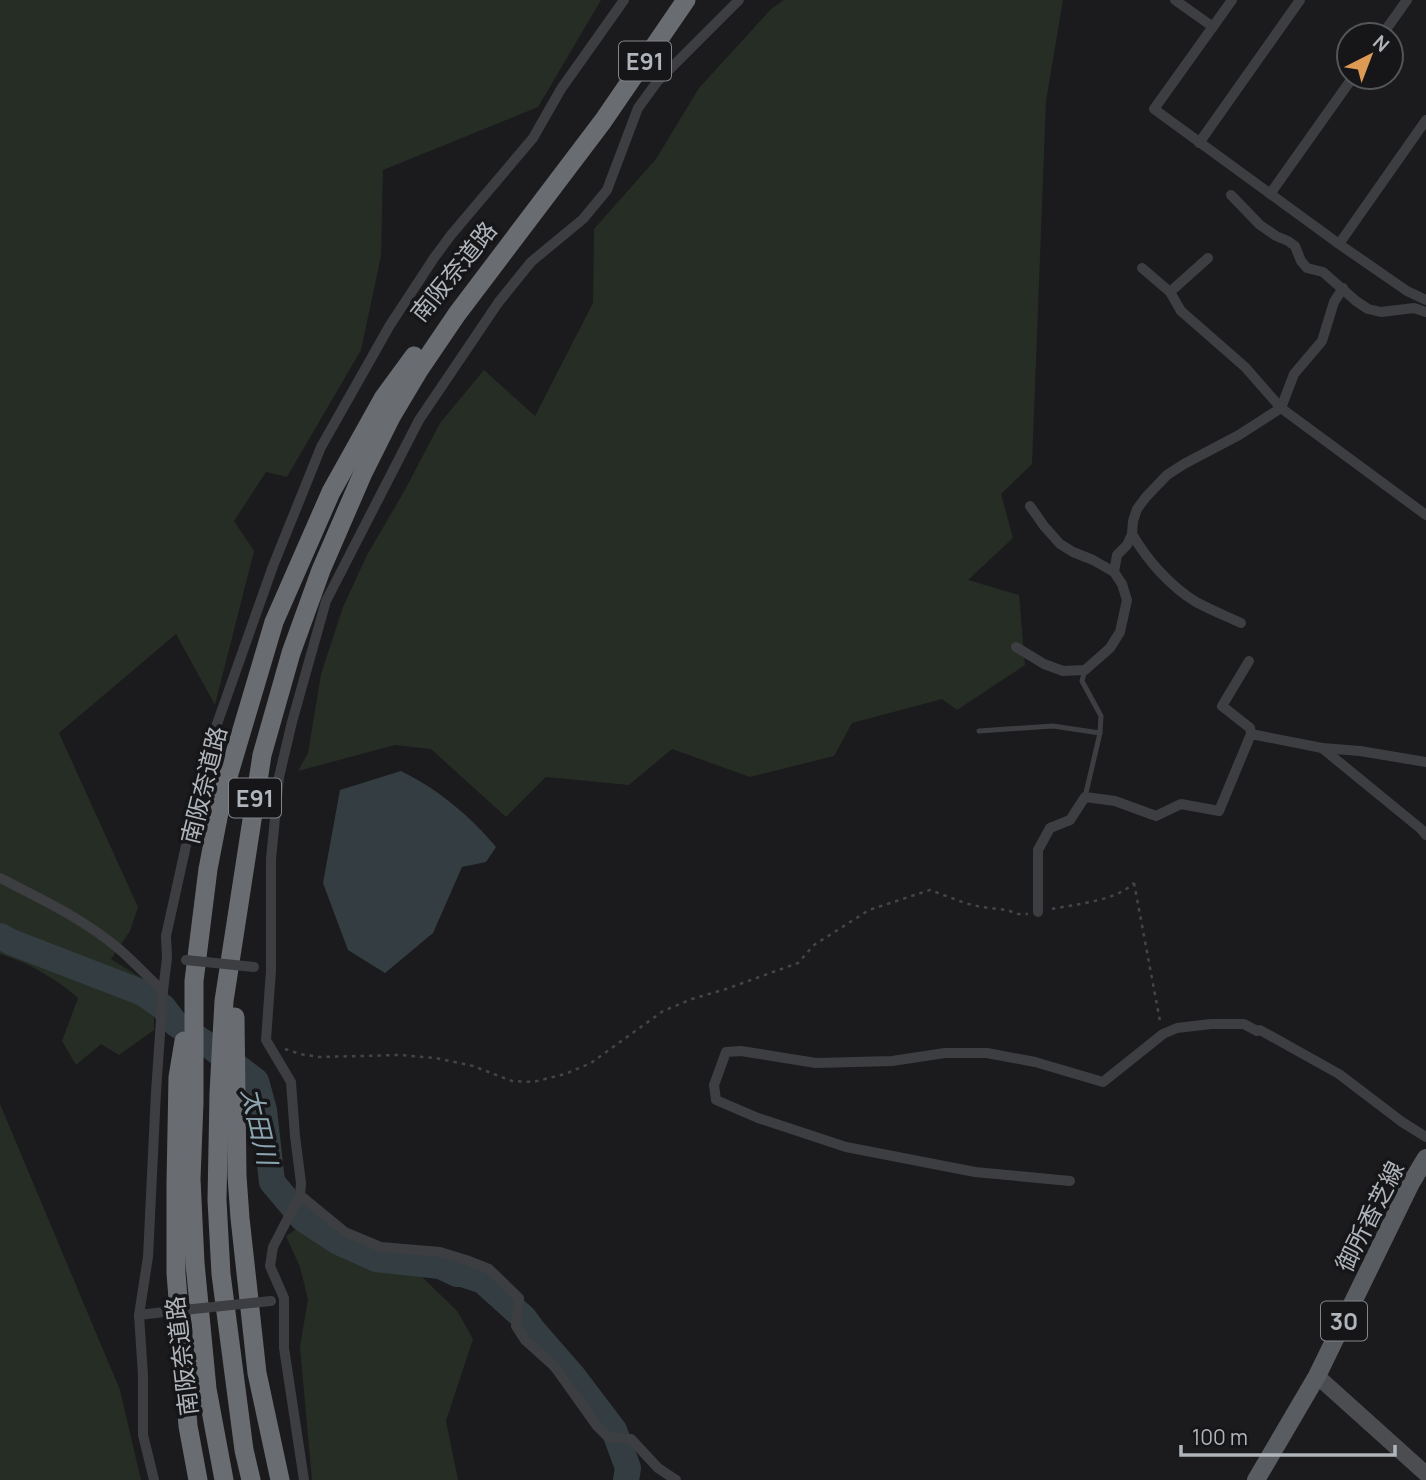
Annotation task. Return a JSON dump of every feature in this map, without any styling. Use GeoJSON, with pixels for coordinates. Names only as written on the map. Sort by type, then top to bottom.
{"type":"FeatureCollection","features":[{"type":"Feature","properties":{"kind":"highway","name":"南阪奈道路"},"geometry":{"type":"LineString","coordinates":[[251,1480],[244,1450],[221,1274],[217,1200],[219,1093],[224,1001],[262,755],[291,653],[321,570],[363,472],[391,416],[457,314],[603,121],[686,0]]}},
{"type":"Feature","properties":{"kind":"highway","name":"南阪奈道路"},"geometry":{"type":"LineString","coordinates":[[224,1480],[207,1389],[195,1263],[191,1179],[194,981],[208,869],[222,797],[274,622],[331,492],[372,417],[399,376],[552,187]]}},
{"type":"Feature","properties":{"kind":"highway"},"geometry":{"type":"LineString","coordinates":[[236,921],[235,1060],[240,1218],[257,1373],[279,1480]]}},
{"type":"Feature","properties":{"kind":"highway"},"geometry":{"type":"LineString","coordinates":[[194,981],[178,1077],[176,1273],[188,1426],[198,1480]]}},
{"type":"Feature","properties":{"kind":"main road","name":"御所香芝線"},"geometry":{"type":"LineString","coordinates":[[1256,1480],[1317,1376],[1411,1183],[1426,1158]]}},
{"type":"Feature","properties":{"kind":"street"},"geometry":{"type":"LineString","coordinates":[[154,1480],[143,1435],[139,1315],[148,1257],[156,1091],[167,958],[166,936],[206,755],[273,566],[321,447],[390,325],[434,258],[533,138],[561,89],[624,0]]}},
{"type":"Feature","properties":{"kind":"street"},"geometry":{"type":"LineString","coordinates":[[304,1480],[284,1348],[284,1298],[271,1266],[273,1247],[300,1195],[301,1183],[290,1082],[266,1040],[271,970],[271,859],[279,777],[326,601],[419,420],[498,303],[531,262],[583,219],[607,190],[638,107],[657,82],[739,0]]}},
{"type":"Feature","properties":{"kind":"street"},"geometry":{"type":"LineString","coordinates":[[1175,0],[1213,27]]}},
{"type":"Feature","properties":{"kind":"street"},"geometry":{"type":"LineString","coordinates":[[1232,0],[1154,109],[1339,244],[1407,291],[1426,300]]}},
{"type":"Feature","properties":{"kind":"street"},"geometry":{"type":"LineString","coordinates":[[1199,143],[1300,0]]}},
{"type":"Feature","properties":{"kind":"street"},"geometry":{"type":"LineString","coordinates":[[1392,21],[1407,0]]}},
{"type":"Feature","properties":{"kind":"street"},"geometry":{"type":"LineString","coordinates":[[1270,194],[1343,91]]}},
{"type":"Feature","properties":{"kind":"street"},"geometry":{"type":"LineString","coordinates":[[1339,244],[1426,120]]}},
{"type":"Feature","properties":{"kind":"street"},"geometry":{"type":"LineString","coordinates":[[1231,195],[1260,225],[1295,246],[1307,268],[1323,272],[1368,309],[1381,312],[1414,308],[1426,312]]}},
{"type":"Feature","properties":{"kind":"street"},"geometry":{"type":"LineString","coordinates":[[1170,292],[1208,258]]}},
{"type":"Feature","properties":{"kind":"street"},"geometry":{"type":"LineString","coordinates":[[1142,268],[1170,292],[1181,311],[1245,367],[1281,408],[1426,515]]}},
{"type":"Feature","properties":{"kind":"street"},"geometry":{"type":"LineString","coordinates":[[1114,572],[1117,555],[1127,545],[1132,534],[1137,509],[1167,475],[1281,408],[1294,374],[1322,341],[1334,302],[1343,288]]}},
{"type":"Feature","properties":{"kind":"street"},"geometry":{"type":"LineString","coordinates":[[1016,648],[1063,671],[1085,670],[1110,648],[1120,632],[1127,600],[1122,584],[1114,572],[1060,544],[1030,506]]}},
{"type":"Feature","properties":{"kind":"street"},"geometry":{"type":"LineString","coordinates":[[1132,534],[1142,551],[1194,601],[1241,622]]}},
{"type":"Feature","properties":{"kind":"street"},"geometry":{"type":"LineString","coordinates":[[1038,912],[1038,850],[1050,828],[1070,820],[1085,797],[1115,801],[1156,816],[1181,804],[1219,811],[1251,734],[1250,728],[1223,706],[1249,661]]}},
{"type":"Feature","properties":{"kind":"street"},"geometry":{"type":"LineString","coordinates":[[1251,734],[1322,748],[1426,762]]}},
{"type":"Feature","properties":{"kind":"street"},"geometry":{"type":"LineString","coordinates":[[1322,748],[1426,835]]}},
{"type":"Feature","properties":{"kind":"street"},"geometry":{"type":"LineString","coordinates":[[0,878],[90,928],[117,947],[163,991]]}},
{"type":"Feature","properties":{"kind":"street"},"geometry":{"type":"LineString","coordinates":[[167,958],[271,970]]}},
{"type":"Feature","properties":{"kind":"street"},"geometry":{"type":"LineString","coordinates":[[1070,1181],[975,1172],[846,1147],[758,1118],[716,1100],[714,1084],[726,1052],[741,1051],[816,1063],[892,1061],[944,1052],[987,1053],[1035,1062],[1103,1082],[1163,1034],[1177,1028],[1244,1024],[1260,1030],[1339,1074],[1426,1137]]}},
{"type":"Feature","properties":{"kind":"street"},"geometry":{"type":"LineString","coordinates":[[300,1195],[345,1232],[381,1247],[440,1252],[489,1269],[519,1298],[516,1326],[520,1333],[555,1367],[597,1426],[608,1437],[631,1439],[658,1468],[676,1480]]}},
{"type":"Feature","properties":{"kind":"street"},"geometry":{"type":"LineString","coordinates":[[139,1315],[284,1298]]}},
{"type":"Feature","properties":{"kind":"street"},"geometry":{"type":"LineString","coordinates":[[1317,1376],[1426,1474]]}},
{"type":"Feature","properties":{"kind":"lane"},"geometry":{"type":"LineString","coordinates":[[1085,670],[1082,681],[1101,716],[1100,733],[1085,797]]}},
{"type":"Feature","properties":{"kind":"lane"},"geometry":{"type":"LineString","coordinates":[[979,732],[1053,726],[1100,733]]}},
{"type":"Feature","properties":{"kind":"path"},"geometry":{"type":"LineString","coordinates":[[269,1043],[300,1054],[319,1057],[399,1055],[436,1058],[473,1066],[512,1081],[533,1082],[565,1074],[591,1063],[663,1011],[798,963],[814,945],[869,910],[930,890],[965,904],[1026,915],[1110,897],[1126,890],[1133,883],[1163,1034]]}},
{"type":"Feature","properties":{"kind":"shaded area"},"geometry":{"type":"Polygon","coordinates":[[[0,0],[601,0],[538,107],[383,170],[381,256],[361,350],[287,477],[266,472],[234,521],[254,551],[215,705],[176,634],[59,733],[138,907],[130,931],[111,959],[154,986],[154,1030],[119,1055],[101,1044],[76,1065],[62,1041],[78,998],[41,972],[0,954],[0,0]]]}},
{"type":"Feature","properties":{"kind":"shaded area"},"geometry":{"type":"Polygon","coordinates":[[[784,0],[1063,0],[1046,101],[1032,464],[1001,494],[1013,538],[968,580],[1019,595],[1025,665],[957,710],[942,699],[852,723],[834,756],[750,777],[672,749],[629,785],[546,777],[506,817],[431,749],[395,745],[298,771],[308,753],[321,674],[343,607],[367,555],[440,423],[484,370],[535,416],[593,303],[594,229],[656,159],[699,88],[771,9],[784,0]]]}},
{"type":"Feature","properties":{"kind":"shaded area"},"geometry":{"type":"Polygon","coordinates":[[[401,771],[453,804],[496,847],[486,862],[462,867],[433,933],[385,973],[348,950],[323,883],[340,790],[401,771]]]}},
{"type":"Feature","properties":{"kind":"shaded area"},"geometry":{"type":"Polygon","coordinates":[[[0,1104],[120,1390],[141,1480],[0,1480],[0,1104]]]}},
{"type":"Feature","properties":{"kind":"shaded area"},"geometry":{"type":"Polygon","coordinates":[[[298,1228],[323,1246],[419,1274],[458,1312],[473,1339],[446,1421],[458,1480],[312,1480],[300,1347],[308,1299],[300,1267],[286,1236],[298,1228]]]}},
{"type":"Feature","properties":{"kind":"waterway","name":"太田川"},"geometry":{"type":"LineString","coordinates":[[0,936],[143,993],[163,1007],[176,1024],[256,1081],[264,1110],[272,1182],[303,1219],[338,1242],[376,1259],[440,1266],[483,1281],[524,1318],[614,1430],[628,1468],[626,1480]]}}]}
